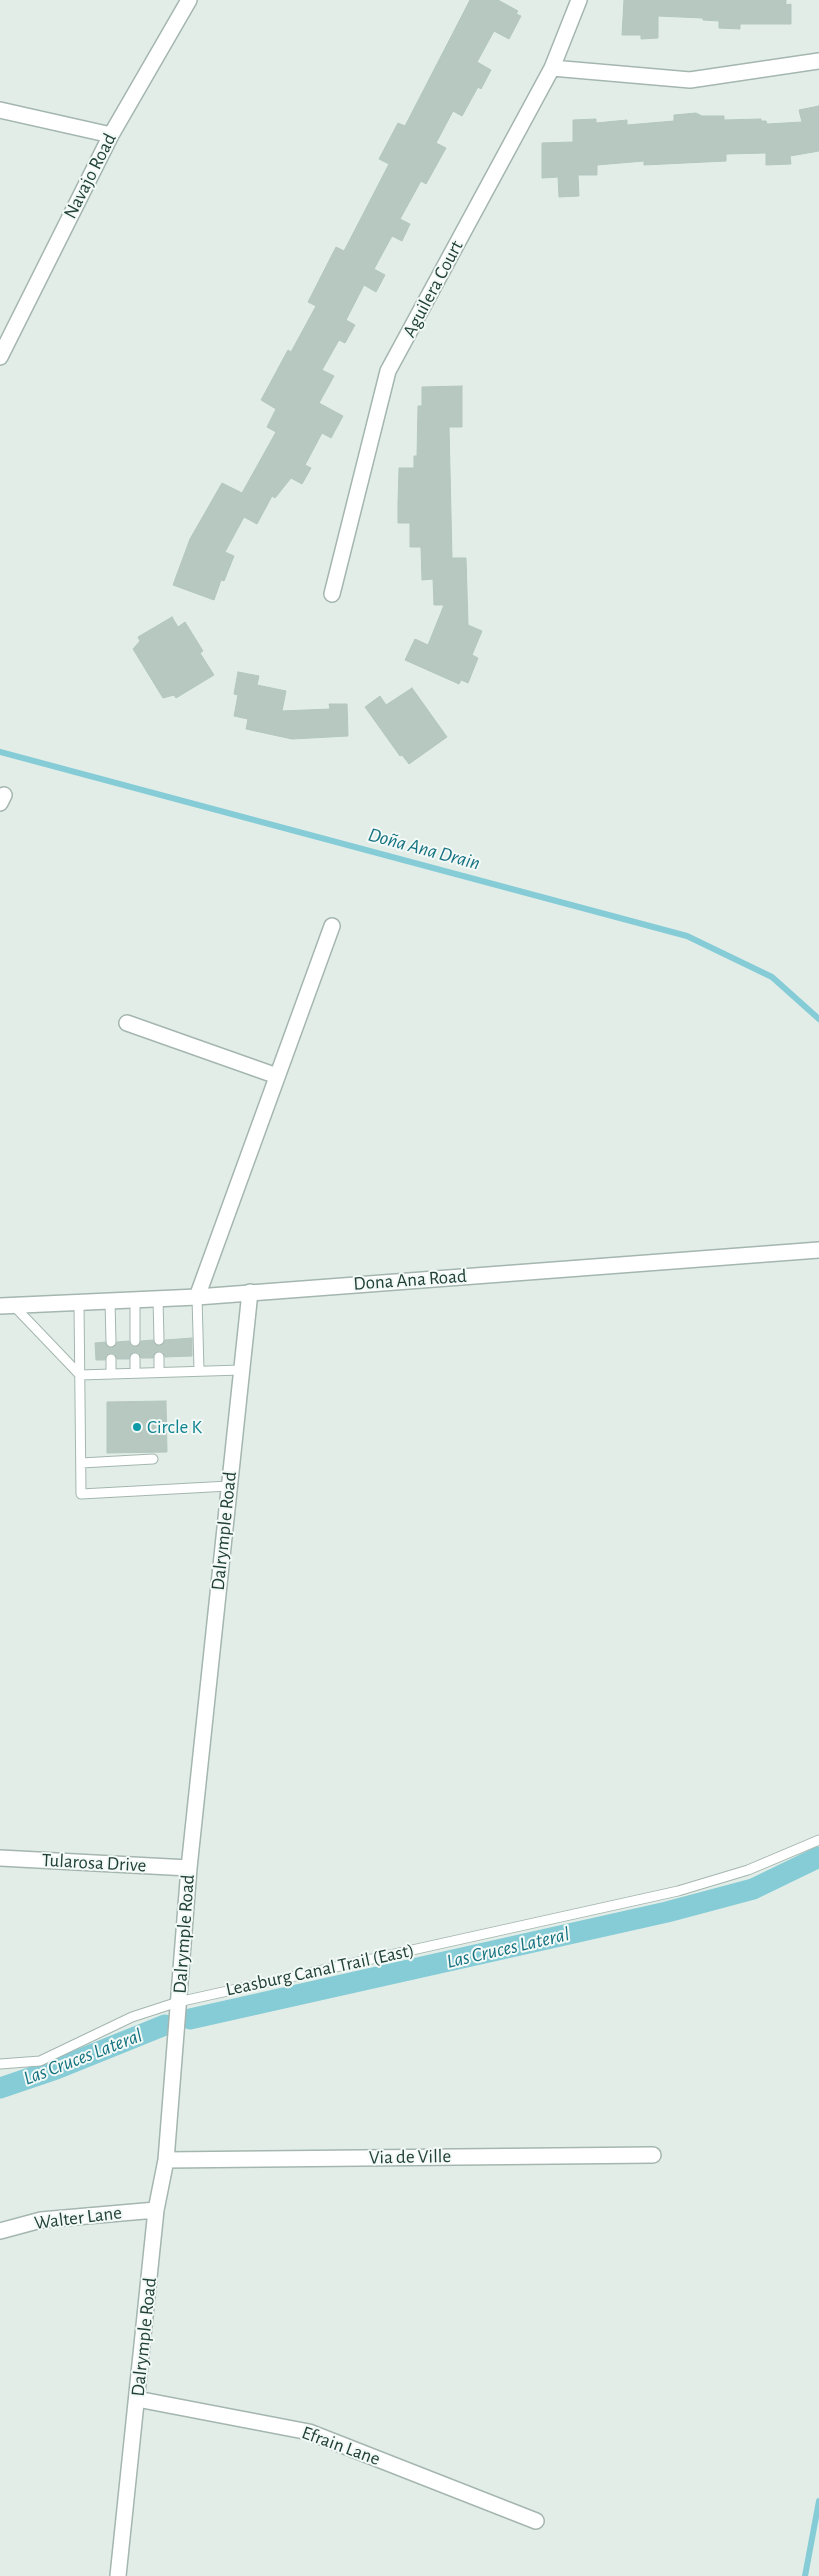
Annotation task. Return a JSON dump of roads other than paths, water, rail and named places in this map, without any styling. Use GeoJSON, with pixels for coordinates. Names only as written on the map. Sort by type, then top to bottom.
{"type":"FeatureCollection","features":[{"type":"Feature","properties":{"kind":"street","name":"Navajo Road"},"geometry":{"type":"LineString","coordinates":[[0,357],[111,135],[189,0]]}},
{"type":"Feature","properties":{"kind":"street","name":"Aguilera Court"},"geometry":{"type":"LineString","coordinates":[[332,594],[388,372],[552,68],[579,0]]}},
{"type":"Feature","properties":{"kind":"street"},"geometry":{"type":"LineString","coordinates":[[552,68],[690,80],[819,60]]}},
{"type":"Feature","properties":{"kind":"street"},"geometry":{"type":"LineString","coordinates":[[0,110],[111,135]]}},
{"type":"Feature","properties":{"kind":"street"},"geometry":{"type":"LineString","coordinates":[[197,1297],[332,926]]}},
{"type":"Feature","properties":{"kind":"street"},"geometry":{"type":"LineString","coordinates":[[127,1023],[278,1076]]}},
{"type":"Feature","properties":{"kind":"street","name":"Dona Ana Road"},"geometry":{"type":"LineString","coordinates":[[7,1306],[197,1297],[819,1250]]}},
{"type":"Feature","properties":{"kind":"street","name":"Dalrymple Road"},"geometry":{"type":"LineString","coordinates":[[118,2576],[138,2399],[156,2210],[166,2160],[189,1868],[250,1292]]}},
{"type":"Feature","properties":{"kind":"street","name":"Tularosa Drive"},"geometry":{"type":"LineString","coordinates":[[0,1858],[189,1868]]}},
{"type":"Feature","properties":{"kind":"street","name":"Via de Ville"},"geometry":{"type":"LineString","coordinates":[[166,2160],[653,2155]]}},
{"type":"Feature","properties":{"kind":"street","name":"Walter Lane"},"geometry":{"type":"LineString","coordinates":[[0,2231],[41,2220],[156,2210]]}},
{"type":"Feature","properties":{"kind":"street","name":"Efrain Lane"},"geometry":{"type":"LineString","coordinates":[[138,2399],[309,2432],[536,2521]]}},
{"type":"Feature","properties":{"kind":"lane"},"geometry":{"type":"LineString","coordinates":[[197,1297],[199,1370]]}},
{"type":"Feature","properties":{"kind":"lane"},"geometry":{"type":"LineString","coordinates":[[158,1299],[159,1340]]}},
{"type":"Feature","properties":{"kind":"lane"},"geometry":{"type":"LineString","coordinates":[[135,1300],[135,1341]]}},
{"type":"Feature","properties":{"kind":"lane"},"geometry":{"type":"LineString","coordinates":[[110,1301],[111,1342]]}},
{"type":"Feature","properties":{"kind":"lane"},"geometry":{"type":"LineString","coordinates":[[79,1303],[81,1494],[229,1486]]}},
{"type":"Feature","properties":{"kind":"lane"},"geometry":{"type":"LineString","coordinates":[[7,1306],[80,1375],[241,1370]]}},
{"type":"Feature","properties":{"kind":"lane"},"geometry":{"type":"LineString","coordinates":[[159,1357],[159,1372]]}},
{"type":"Feature","properties":{"kind":"lane"},"geometry":{"type":"LineString","coordinates":[[135,1358],[135,1372]]}},
{"type":"Feature","properties":{"kind":"lane"},"geometry":{"type":"LineString","coordinates":[[111,1359],[111,1374]]}},
{"type":"Feature","properties":{"kind":"lane"},"geometry":{"type":"LineString","coordinates":[[81,1463],[152,1459]]}},
{"type":"Feature","properties":{"kind":"lane","name":"Leasburg Canal Trail (East)"},"geometry":{"type":"LineString","coordinates":[[0,2064],[40,2061],[132,2017],[178,2002],[678,1892],[748,1870],[819,1840]]}},
{"type":"Feature","properties":{"kind":"waterway","name":"Doña Ana Drain"},"geometry":{"type":"LineString","coordinates":[[0,752],[687,936],[772,977],[819,1019]]}},
{"type":"Feature","properties":{"kind":"waterway","name":"Las Cruces Lateral"},"geometry":{"type":"LineString","coordinates":[[190,2019],[667,1912],[753,1889],[819,1857]]}},
{"type":"Feature","properties":{"kind":"waterway","name":"Las Cruces Lateral"},"geometry":{"type":"LineString","coordinates":[[0,2088],[56,2069],[165,2025]]}},
{"type":"Feature","properties":{"kind":"waterway","name":"Doña Ana Drain"},"geometry":{"type":"LineString","coordinates":[[805,2576],[819,2501]]}},
{"type":"Feature","properties":{"kind":"place","name":"Circle K"},"geometry":{"type":"Point","coordinates":[137,1427]}}]}
